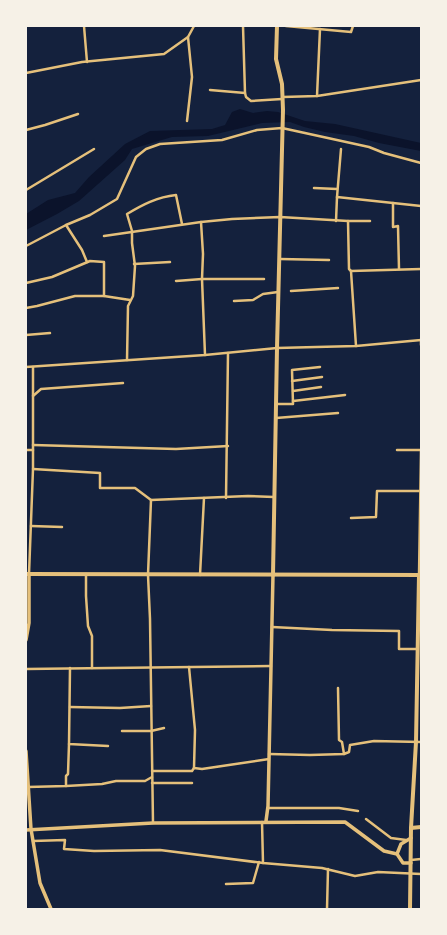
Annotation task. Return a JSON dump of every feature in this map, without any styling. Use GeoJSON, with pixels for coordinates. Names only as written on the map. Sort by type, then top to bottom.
{"type":"FeatureCollection","features":[{"type":"Feature","properties":{"kind":"main road"},"geometry":{"type":"LineString","coordinates":[[273,575],[278,292],[283,127],[282,84],[276,60],[277,26]]}},
{"type":"Feature","properties":{"kind":"main road"},"geometry":{"type":"LineString","coordinates":[[28,574],[420,575],[417,649],[419,670],[411,828],[409,840],[411,861],[410,909]]}},
{"type":"Feature","properties":{"kind":"main road"},"geometry":{"type":"LineString","coordinates":[[411,828],[421,827]]}},
{"type":"Feature","properties":{"kind":"street"},"geometry":{"type":"LineString","coordinates":[[84,26],[87,62]]}},
{"type":"Feature","properties":{"kind":"street"},"geometry":{"type":"LineString","coordinates":[[26,73],[87,62],[164,54],[188,37],[194,26]]}},
{"type":"Feature","properties":{"kind":"street"},"geometry":{"type":"LineString","coordinates":[[243,26],[245,93],[246,97],[252,101],[317,96],[421,80]]}},
{"type":"Feature","properties":{"kind":"street"},"geometry":{"type":"LineString","coordinates":[[286,26],[351,32],[353,26]]}},
{"type":"Feature","properties":{"kind":"street"},"geometry":{"type":"LineString","coordinates":[[317,96],[320,29]]}},
{"type":"Feature","properties":{"kind":"street"},"geometry":{"type":"LineString","coordinates":[[187,121],[192,77],[188,37]]}},
{"type":"Feature","properties":{"kind":"street"},"geometry":{"type":"LineString","coordinates":[[210,90],[245,93]]}},
{"type":"Feature","properties":{"kind":"street"},"geometry":{"type":"LineString","coordinates":[[26,130],[78,114]]}},
{"type":"Feature","properties":{"kind":"street"},"geometry":{"type":"LineString","coordinates":[[26,246],[66,225],[90,215],[117,199],[136,158],[146,149],[160,144],[222,140],[257,130],[283,127],[369,147],[384,153],[421,163]]}},
{"type":"Feature","properties":{"kind":"street"},"geometry":{"type":"LineString","coordinates":[[26,190],[94,149]]}},
{"type":"Feature","properties":{"kind":"street"},"geometry":{"type":"LineString","coordinates":[[336,221],[337,189],[341,149]]}},
{"type":"Feature","properties":{"kind":"street"},"geometry":{"type":"LineString","coordinates":[[314,188],[337,189]]}},
{"type":"Feature","properties":{"kind":"street"},"geometry":{"type":"LineString","coordinates":[[127,360],[128,306],[133,296],[134,264],[132,231],[127,214],[144,204],[176,195],[182,224]]}},
{"type":"Feature","properties":{"kind":"street"},"geometry":{"type":"LineString","coordinates":[[337,197],[421,206]]}},
{"type":"Feature","properties":{"kind":"street"},"geometry":{"type":"LineString","coordinates":[[393,203],[393,227],[398,226],[399,269]]}},
{"type":"Feature","properties":{"kind":"street"},"geometry":{"type":"LineString","coordinates":[[104,236],[182,224],[280,217],[336,221],[370,221]]}},
{"type":"Feature","properties":{"kind":"street"},"geometry":{"type":"LineString","coordinates":[[348,221],[349,269],[356,346]]}},
{"type":"Feature","properties":{"kind":"street"},"geometry":{"type":"LineString","coordinates":[[201,222],[203,254],[202,279],[204,355]]}},
{"type":"Feature","properties":{"kind":"street"},"geometry":{"type":"LineString","coordinates":[[66,225],[82,250],[87,262]]}},
{"type":"Feature","properties":{"kind":"street"},"geometry":{"type":"LineString","coordinates":[[279,259],[329,260]]}},
{"type":"Feature","properties":{"kind":"street"},"geometry":{"type":"LineString","coordinates":[[26,283],[52,277],[90,261],[104,262],[104,296]]}},
{"type":"Feature","properties":{"kind":"street"},"geometry":{"type":"LineString","coordinates":[[134,264],[170,262]]}},
{"type":"Feature","properties":{"kind":"street"},"geometry":{"type":"LineString","coordinates":[[350,271],[421,269]]}},
{"type":"Feature","properties":{"kind":"street"},"geometry":{"type":"LineString","coordinates":[[176,281],[202,279],[264,279]]}},
{"type":"Feature","properties":{"kind":"street"},"geometry":{"type":"LineString","coordinates":[[291,290],[338,288]]}},
{"type":"Feature","properties":{"kind":"street"},"geometry":{"type":"LineString","coordinates":[[234,301],[253,300],[263,294],[284,290]]}},
{"type":"Feature","properties":{"kind":"street"},"geometry":{"type":"LineString","coordinates":[[26,308],[75,296],[104,296],[130,300]]}},
{"type":"Feature","properties":{"kind":"street"},"geometry":{"type":"LineString","coordinates":[[26,335],[50,333]]}},
{"type":"Feature","properties":{"kind":"street"},"geometry":{"type":"LineString","coordinates":[[26,367],[204,355],[277,348],[356,346],[421,340],[421,346]]}},
{"type":"Feature","properties":{"kind":"street"},"geometry":{"type":"LineString","coordinates":[[226,498],[228,446],[228,353]]}},
{"type":"Feature","properties":{"kind":"street"},"geometry":{"type":"LineString","coordinates":[[293,401],[292,370],[320,366]]}},
{"type":"Feature","properties":{"kind":"street"},"geometry":{"type":"LineString","coordinates":[[26,640],[29,623],[28,574],[33,469],[33,367]]}},
{"type":"Feature","properties":{"kind":"street"},"geometry":{"type":"LineString","coordinates":[[292,380],[322,377]]}},
{"type":"Feature","properties":{"kind":"street"},"geometry":{"type":"LineString","coordinates":[[33,396],[41,389],[123,383]]}},
{"type":"Feature","properties":{"kind":"street"},"geometry":{"type":"LineString","coordinates":[[292,391],[321,387]]}},
{"type":"Feature","properties":{"kind":"street"},"geometry":{"type":"LineString","coordinates":[[276,404],[293,404],[293,401],[345,395]]}},
{"type":"Feature","properties":{"kind":"street"},"geometry":{"type":"LineString","coordinates":[[276,418],[338,413]]}},
{"type":"Feature","properties":{"kind":"street"},"geometry":{"type":"LineString","coordinates":[[33,445],[176,448],[228,446]]}},
{"type":"Feature","properties":{"kind":"street"},"geometry":{"type":"LineString","coordinates":[[26,450],[33,450]]}},
{"type":"Feature","properties":{"kind":"street"},"geometry":{"type":"LineString","coordinates":[[398,450],[421,451],[420,575]]}},
{"type":"Feature","properties":{"kind":"street"},"geometry":{"type":"LineString","coordinates":[[33,469],[100,473],[100,488],[135,488],[151,500],[248,496],[274,497]]}},
{"type":"Feature","properties":{"kind":"street"},"geometry":{"type":"LineString","coordinates":[[351,518],[376,517],[377,491],[420,491]]}},
{"type":"Feature","properties":{"kind":"street"},"geometry":{"type":"LineString","coordinates":[[200,575],[204,498]]}},
{"type":"Feature","properties":{"kind":"street"},"geometry":{"type":"LineString","coordinates":[[151,500],[148,575],[151,668],[152,823]]}},
{"type":"Feature","properties":{"kind":"street"},"geometry":{"type":"LineString","coordinates":[[26,528],[62,527]]}},
{"type":"Feature","properties":{"kind":"street"},"geometry":{"type":"LineString","coordinates":[[86,574],[88,626],[92,636],[92,668]]}},
{"type":"Feature","properties":{"kind":"street"},"geometry":{"type":"LineString","coordinates":[[263,863],[264,822],[267,808],[269,759],[273,575]]}},
{"type":"Feature","properties":{"kind":"street"},"geometry":{"type":"LineString","coordinates":[[272,628],[399,631],[399,649],[417,649]]}},
{"type":"Feature","properties":{"kind":"street"},"geometry":{"type":"LineString","coordinates":[[26,669],[271,666]]}},
{"type":"Feature","properties":{"kind":"street"},"geometry":{"type":"LineString","coordinates":[[188,667],[195,730],[194,768]]}},
{"type":"Feature","properties":{"kind":"street"},"geometry":{"type":"LineString","coordinates":[[66,786],[66,776],[68,774],[70,668]]}},
{"type":"Feature","properties":{"kind":"street"},"geometry":{"type":"LineString","coordinates":[[338,688],[339,740],[342,742],[344,754]]}},
{"type":"Feature","properties":{"kind":"street"},"geometry":{"type":"LineString","coordinates":[[70,707],[120,708],[151,706]]}},
{"type":"Feature","properties":{"kind":"street"},"geometry":{"type":"LineString","coordinates":[[122,731],[151,731],[164,728]]}},
{"type":"Feature","properties":{"kind":"street"},"geometry":{"type":"LineString","coordinates":[[269,754],[344,754],[349,752],[350,745],[374,741],[421,742]]}},
{"type":"Feature","properties":{"kind":"street"},"geometry":{"type":"LineString","coordinates":[[69,744],[108,746]]}},
{"type":"Feature","properties":{"kind":"street"},"geometry":{"type":"LineString","coordinates":[[26,751],[28,830],[33,841],[40,883],[51,909]]}},
{"type":"Feature","properties":{"kind":"street"},"geometry":{"type":"LineString","coordinates":[[152,771],[192,771],[194,768],[202,769],[269,759]]}},
{"type":"Feature","properties":{"kind":"street"},"geometry":{"type":"LineString","coordinates":[[28,787],[102,784],[116,781],[145,780],[152,776]]}},
{"type":"Feature","properties":{"kind":"street"},"geometry":{"type":"LineString","coordinates":[[152,783],[192,783]]}},
{"type":"Feature","properties":{"kind":"street"},"geometry":{"type":"LineString","coordinates":[[267,808],[339,808],[358,811]]}},
{"type":"Feature","properties":{"kind":"street"},"geometry":{"type":"LineString","coordinates":[[366,819],[391,838],[409,840]]}},
{"type":"Feature","properties":{"kind":"street"},"geometry":{"type":"LineString","coordinates":[[28,830],[152,823],[345,822],[384,851],[396,854],[403,863],[421,859]]}},
{"type":"Feature","properties":{"kind":"street"},"geometry":{"type":"LineString","coordinates":[[33,841],[65,840],[64,849],[94,851],[160,850],[263,863],[322,868],[355,876],[378,872],[421,874]]}},
{"type":"Feature","properties":{"kind":"street"},"geometry":{"type":"LineString","coordinates":[[396,854],[401,844],[409,840]]}},
{"type":"Feature","properties":{"kind":"street"},"geometry":{"type":"LineString","coordinates":[[226,884],[253,883],[259,862]]}},
{"type":"Feature","properties":{"kind":"street"},"geometry":{"type":"LineString","coordinates":[[327,909],[328,869]]}},
{"type":"Feature","properties":{"kind":"water"},"geometry":{"type":"Polygon","coordinates":[[[240,109],[253,113],[267,111],[278,112],[305,121],[335,124],[421,143],[421,151],[379,143],[354,136],[325,132],[290,122],[262,123],[208,136],[172,137],[132,149],[125,160],[79,201],[26,230],[26,214],[48,200],[75,193],[89,177],[125,144],[150,131],[212,129],[225,125],[232,112],[240,109]]]}}]}
